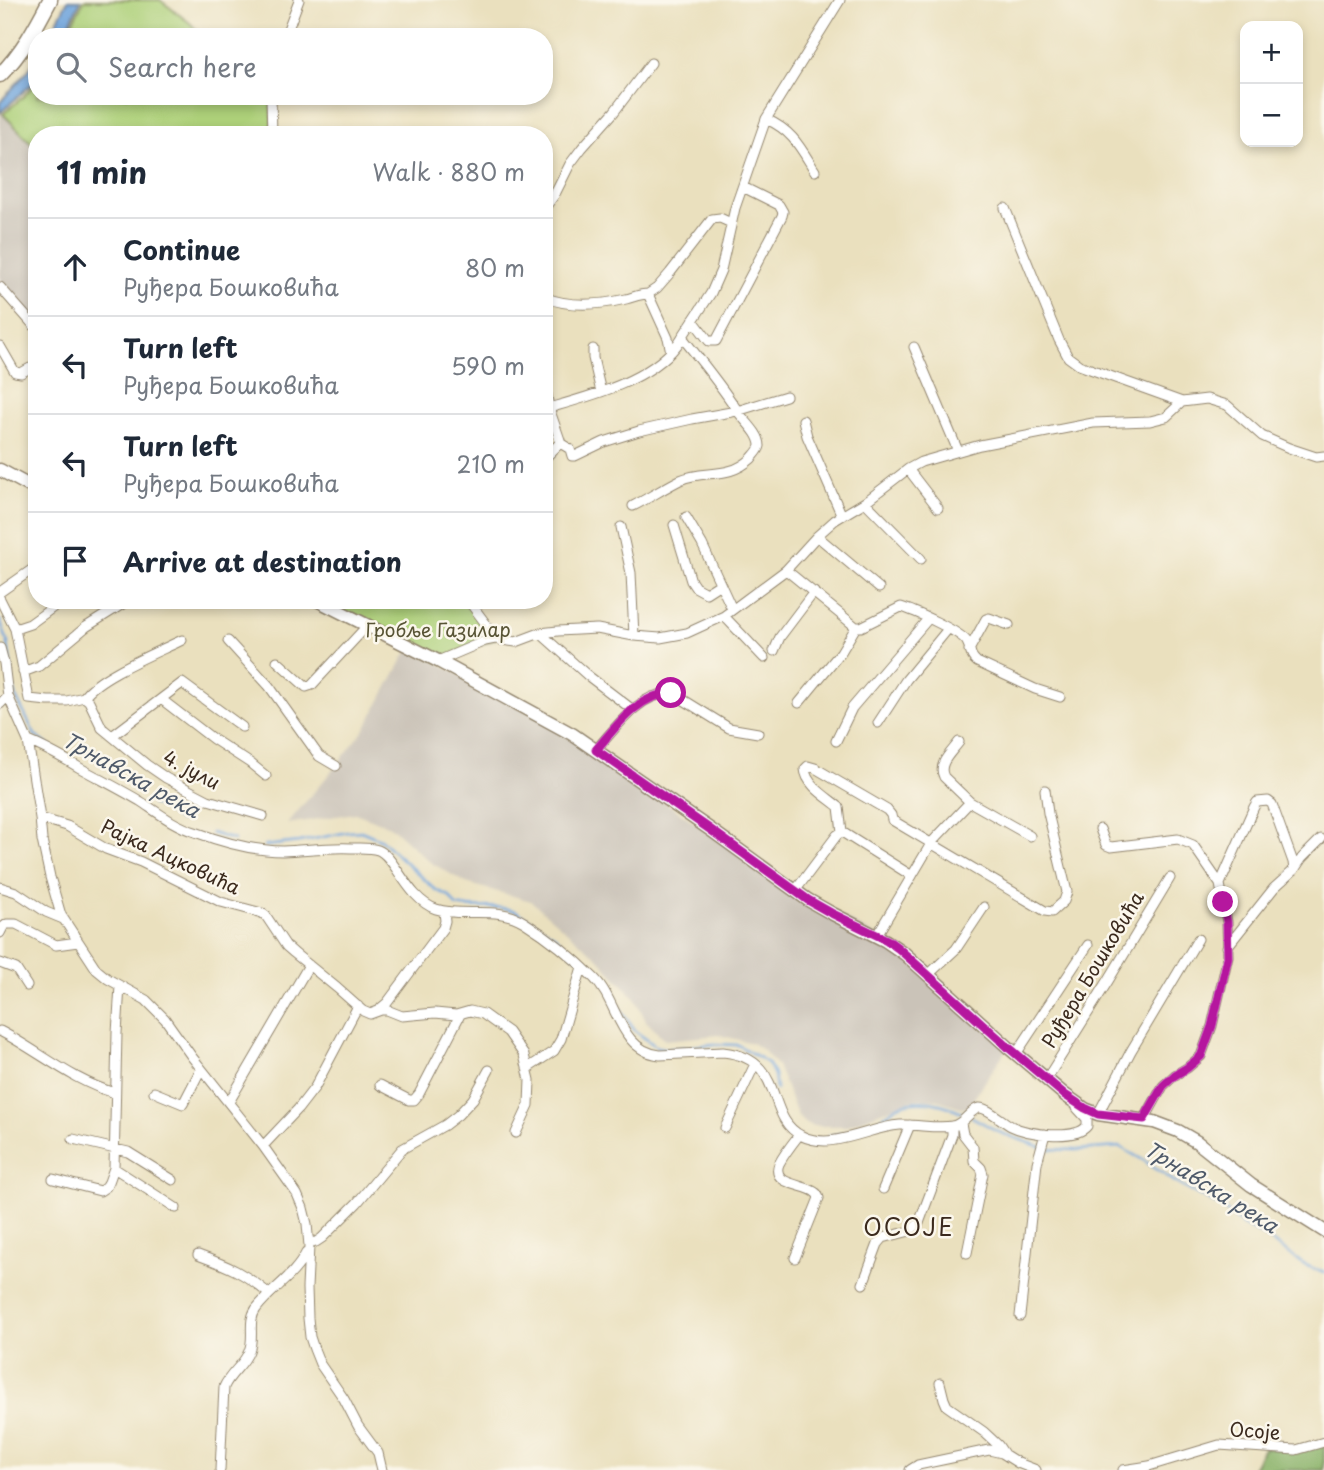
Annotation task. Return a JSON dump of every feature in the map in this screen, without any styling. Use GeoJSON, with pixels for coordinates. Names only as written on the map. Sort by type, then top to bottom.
{"type":"FeatureCollection","features":[{"type":"Feature","properties":{"kind":"main road"},"geometry":{"type":"LineString","coordinates":[[35,28],[46,3]]}},
{"type":"Feature","properties":{"kind":"main road"},"geometry":{"type":"LineString","coordinates":[[0,75],[28,40]]}},
{"type":"Feature","properties":{"kind":"main road"},"geometry":{"type":"LineString","coordinates":[[0,470],[28,485]]}},
{"type":"Feature","properties":{"kind":"main road","name":"Руђера Бошковића"},"geometry":{"type":"LineString","coordinates":[[334,609],[552,723],[596,750],[795,891],[898,948],[1046,1080],[1076,1102],[1098,1114],[1144,1119],[1190,1138],[1251,1185],[1324,1231]]}},
{"type":"Feature","properties":{"kind":"street"},"geometry":{"type":"LineString","coordinates":[[288,28],[299,0]]}},
{"type":"Feature","properties":{"kind":"street"},"geometry":{"type":"LineString","coordinates":[[553,407],[601,392],[642,374],[671,352],[682,337],[711,293],[721,271],[731,223],[766,119],[840,0]]}},
{"type":"Feature","properties":{"kind":"street"},"geometry":{"type":"LineString","coordinates":[[553,197],[570,164],[651,63]]}},
{"type":"Feature","properties":{"kind":"street"},"geometry":{"type":"LineString","coordinates":[[271,105],[272,126]]}},
{"type":"Feature","properties":{"kind":"street"},"geometry":{"type":"LineString","coordinates":[[766,119],[788,131],[815,171]]}},
{"type":"Feature","properties":{"kind":"street"},"geometry":{"type":"LineString","coordinates":[[693,320],[709,341],[716,341],[782,216],[782,208],[779,205],[743,187]]}},
{"type":"Feature","properties":{"kind":"street"},"geometry":{"type":"LineString","coordinates":[[1005,208],[1059,340],[1069,358],[1079,365],[1182,402],[1207,399],[1227,405],[1262,436],[1316,457],[1324,456]]}},
{"type":"Feature","properties":{"kind":"street"},"geometry":{"type":"LineString","coordinates":[[553,300],[596,305],[648,294],[670,273],[712,219],[720,218],[731,223]]}},
{"type":"Feature","properties":{"kind":"street"},"geometry":{"type":"LineString","coordinates":[[0,287],[28,319]]}},
{"type":"Feature","properties":{"kind":"street"},"geometry":{"type":"LineString","coordinates":[[648,294],[668,338],[671,352]]}},
{"type":"Feature","properties":{"kind":"street"},"geometry":{"type":"LineString","coordinates":[[633,506],[682,479],[731,471],[752,457],[760,445],[729,396],[682,337]]}},
{"type":"Feature","properties":{"kind":"street"},"geometry":{"type":"LineString","coordinates":[[0,346],[15,372],[22,373],[28,369]]}},
{"type":"Feature","properties":{"kind":"street"},"geometry":{"type":"LineString","coordinates":[[914,347],[958,451]]}},
{"type":"Feature","properties":{"kind":"street"},"geometry":{"type":"LineString","coordinates":[[593,349],[601,392]]}},
{"type":"Feature","properties":{"kind":"street"},"geometry":{"type":"LineString","coordinates":[[553,419],[560,443],[575,456],[604,442],[639,431],[737,411],[786,396]]}},
{"type":"Feature","properties":{"kind":"street"},"geometry":{"type":"LineString","coordinates":[[438,662],[495,639],[516,642],[540,634],[587,629],[660,638],[679,635],[728,613],[786,570],[835,520],[921,462],[980,445],[1093,423],[1150,421],[1166,417],[1182,402]]}},
{"type":"Feature","properties":{"kind":"street"},"geometry":{"type":"LineString","coordinates":[[803,420],[807,436],[842,516]]}},
{"type":"Feature","properties":{"kind":"street"},"geometry":{"type":"LineString","coordinates":[[553,450],[560,443]]}},
{"type":"Feature","properties":{"kind":"street"},"geometry":{"type":"LineString","coordinates":[[908,469],[938,508]]}},
{"type":"Feature","properties":{"kind":"street"},"geometry":{"type":"LineString","coordinates":[[865,502],[921,559]]}},
{"type":"Feature","properties":{"kind":"street"},"geometry":{"type":"LineString","coordinates":[[686,517],[720,584],[728,613],[764,658]]}},
{"type":"Feature","properties":{"kind":"street"},"geometry":{"type":"LineString","coordinates":[[674,525],[695,587],[706,593],[720,584]]}},
{"type":"Feature","properties":{"kind":"street"},"geometry":{"type":"LineString","coordinates":[[621,527],[631,573],[634,636]]}},
{"type":"Feature","properties":{"kind":"street"},"geometry":{"type":"LineString","coordinates":[[817,536],[879,589]]}},
{"type":"Feature","properties":{"kind":"street"},"geometry":{"type":"LineString","coordinates":[[786,570],[856,627],[901,607],[910,610],[961,635],[968,642],[971,657],[978,662],[1060,698]]}},
{"type":"Feature","properties":{"kind":"street"},"geometry":{"type":"LineString","coordinates":[[0,592],[28,572]]}},
{"type":"Feature","properties":{"kind":"street"},"geometry":{"type":"LineString","coordinates":[[774,651],[780,637],[814,592]]}},
{"type":"Feature","properties":{"kind":"street"},"geometry":{"type":"LineString","coordinates":[[0,599],[15,629],[29,699],[67,701],[84,697],[88,690],[113,674],[182,640]]}},
{"type":"Feature","properties":{"kind":"street"},"geometry":{"type":"LineString","coordinates":[[15,629],[30,624],[51,609]]}},
{"type":"Feature","properties":{"kind":"street"},"geometry":{"type":"LineString","coordinates":[[23,672],[39,666],[86,627],[114,609]]}},
{"type":"Feature","properties":{"kind":"street"},"geometry":{"type":"LineString","coordinates":[[475,609],[495,639]]}},
{"type":"Feature","properties":{"kind":"street"},"geometry":{"type":"LineString","coordinates":[[836,741],[852,708],[928,619]]}},
{"type":"Feature","properties":{"kind":"street"},"geometry":{"type":"LineString","coordinates":[[970,650],[986,619],[1009,625]]}},
{"type":"Feature","properties":{"kind":"street"},"geometry":{"type":"LineString","coordinates":[[277,661],[306,687],[312,685],[367,626]]}},
{"type":"Feature","properties":{"kind":"street"},"geometry":{"type":"LineString","coordinates":[[799,703],[841,652],[856,627]]}},
{"type":"Feature","properties":{"kind":"street"},"geometry":{"type":"LineString","coordinates":[[878,723],[906,680],[948,629]]}},
{"type":"Feature","properties":{"kind":"street"},"geometry":{"type":"LineString","coordinates":[[540,634],[633,710]]}},
{"type":"Feature","properties":{"kind":"street"},"geometry":{"type":"LineString","coordinates":[[228,641],[274,693],[319,756],[336,766]]}},
{"type":"Feature","properties":{"kind":"street"},"geometry":{"type":"LineString","coordinates":[[0,648],[8,696],[28,741],[42,840],[57,907],[97,970],[146,1000],[166,1019],[201,1069],[263,1146],[300,1200],[309,1245],[307,1288],[310,1337],[320,1364],[378,1453],[382,1470]]}},
{"type":"Feature","properties":{"kind":"street"},"geometry":{"type":"LineString","coordinates":[[112,736],[179,685],[184,684],[242,727]]}},
{"type":"Feature","properties":{"kind":"street"},"geometry":{"type":"LineString","coordinates":[[596,750],[633,710],[651,698],[671,693],[729,728],[758,733]]}},
{"type":"Feature","properties":{"kind":"street"},"geometry":{"type":"LineString","coordinates":[[0,705],[8,696]]}},
{"type":"Feature","properties":{"kind":"street","name":"4. јули"},"geometry":{"type":"LineString","coordinates":[[84,697],[89,701],[102,727],[147,765],[192,792],[217,803],[263,816]]}},
{"type":"Feature","properties":{"kind":"street","name":"4. јули"},"geometry":{"type":"LineString","coordinates":[[161,699],[266,776]]}},
{"type":"Feature","properties":{"kind":"street"},"geometry":{"type":"LineString","coordinates":[[28,741],[47,749],[198,834],[240,845],[276,850],[377,850],[385,855],[409,889],[430,906],[444,911],[513,916],[547,938],[595,978],[625,1031],[646,1052],[660,1055],[723,1052],[741,1056],[760,1067],[771,1084],[784,1119],[799,1135],[829,1141],[882,1128],[959,1123]]}},
{"type":"Feature","properties":{"kind":"street"},"geometry":{"type":"LineString","coordinates":[[959,742],[942,765],[941,773],[970,802],[1030,836]]}},
{"type":"Feature","properties":{"kind":"street"},"geometry":{"type":"LineString","coordinates":[[842,832],[839,807],[812,784],[805,774],[808,766],[887,810],[892,820],[1045,911],[1052,912],[1064,901],[1067,892],[1045,790]]}},
{"type":"Feature","properties":{"kind":"street"},"geometry":{"type":"LineString","coordinates":[[1220,884],[1254,807],[1257,802],[1262,801],[1272,804],[1294,870]]}},
{"type":"Feature","properties":{"kind":"street"},"geometry":{"type":"LineString","coordinates":[[877,935],[932,842],[970,802]]}},
{"type":"Feature","properties":{"kind":"street","name":"Рајка Ацковића"},"geometry":{"type":"LineString","coordinates":[[40,818],[67,826],[106,849],[141,862],[222,902],[262,913],[286,946],[358,1006]]}},
{"type":"Feature","properties":{"kind":"street"},"geometry":{"type":"LineString","coordinates":[[1100,829],[1106,845],[1111,847],[1178,839],[1193,845],[1220,884],[1227,922],[1228,957],[1212,1026],[1201,1056],[1163,1086],[1144,1119]]}},
{"type":"Feature","properties":{"kind":"street"},"geometry":{"type":"LineString","coordinates":[[795,891],[842,832]]}},
{"type":"Feature","properties":{"kind":"street"},"geometry":{"type":"LineString","coordinates":[[842,832],[912,876]]}},
{"type":"Feature","properties":{"kind":"street"},"geometry":{"type":"LineString","coordinates":[[1227,947],[1274,888],[1321,839]]}},
{"type":"Feature","properties":{"kind":"street","name":"Руђера Бошковића"},"geometry":{"type":"LineString","coordinates":[[1046,1080],[1170,878]]}},
{"type":"Feature","properties":{"kind":"street"},"geometry":{"type":"LineString","coordinates":[[0,887],[16,892],[46,912],[63,919]]}},
{"type":"Feature","properties":{"kind":"street"},"geometry":{"type":"LineString","coordinates":[[928,975],[956,949],[984,907]]}},
{"type":"Feature","properties":{"kind":"street"},"geometry":{"type":"LineString","coordinates":[[263,1146],[299,1109],[315,1087],[358,1006],[367,1014],[381,1010],[437,937],[445,921],[444,911]]}},
{"type":"Feature","properties":{"kind":"street"},"geometry":{"type":"LineString","coordinates":[[0,933],[7,924],[16,924],[56,945],[78,942]]}},
{"type":"Feature","properties":{"kind":"street"},"geometry":{"type":"LineString","coordinates":[[1098,1114],[1131,1051],[1198,939]]}},
{"type":"Feature","properties":{"kind":"street","name":"Руђера Бошковића"},"geometry":{"type":"LineString","coordinates":[[1016,1054],[1088,945]]}},
{"type":"Feature","properties":{"kind":"street"},"geometry":{"type":"LineString","coordinates":[[0,963],[16,969],[27,986]]}},
{"type":"Feature","properties":{"kind":"street"},"geometry":{"type":"LineString","coordinates":[[229,1102],[309,965]]}},
{"type":"Feature","properties":{"kind":"street"},"geometry":{"type":"LineString","coordinates":[[528,1068],[554,1051],[561,1039],[582,967]]}},
{"type":"Feature","properties":{"kind":"street"},"geometry":{"type":"LineString","coordinates":[[53,1179],[100,1191],[106,1187],[114,1168],[120,986]]}},
{"type":"Feature","properties":{"kind":"street"},"geometry":{"type":"LineString","coordinates":[[381,1010],[402,1016],[435,1013],[460,1015],[470,1011],[483,1014],[508,1032],[522,1051],[530,1080],[529,1105],[516,1133]]}},
{"type":"Feature","properties":{"kind":"street"},"geometry":{"type":"LineString","coordinates":[[380,1084],[409,1100],[414,1100],[460,1015]]}},
{"type":"Feature","properties":{"kind":"street"},"geometry":{"type":"LineString","coordinates":[[0,1031],[27,1045],[72,1075],[97,1088],[115,1093]]}},
{"type":"Feature","properties":{"kind":"street"},"geometry":{"type":"LineString","coordinates":[[725,1128],[755,1064]]}},
{"type":"Feature","properties":{"kind":"street"},"geometry":{"type":"LineString","coordinates":[[153,1092],[183,1104],[201,1069]]}},
{"type":"Feature","properties":{"kind":"street"},"geometry":{"type":"LineString","coordinates":[[220,1470],[224,1387],[249,1352],[252,1315],[269,1294],[299,1266],[309,1245],[322,1238],[356,1203],[397,1154],[458,1115],[479,1090],[489,1070]]}},
{"type":"Feature","properties":{"kind":"street"},"geometry":{"type":"LineString","coordinates":[[863,1284],[880,1240],[909,1231],[919,1223],[952,1135],[959,1123],[975,1109],[983,1109],[1042,1143],[1084,1131],[1088,1124],[1086,1116],[1078,1110],[1076,1102]]}},
{"type":"Feature","properties":{"kind":"street"},"geometry":{"type":"LineString","coordinates":[[959,1123],[973,1147],[974,1161],[983,1174],[967,1253]]}},
{"type":"Feature","properties":{"kind":"street"},"geometry":{"type":"LineString","coordinates":[[883,1189],[910,1125]]}},
{"type":"Feature","properties":{"kind":"street"},"geometry":{"type":"LineString","coordinates":[[795,1258],[819,1198],[814,1191],[781,1177],[778,1171],[780,1163],[799,1135]]}},
{"type":"Feature","properties":{"kind":"street"},"geometry":{"type":"LineString","coordinates":[[72,1139],[128,1152],[173,1180]]}},
{"type":"Feature","properties":{"kind":"street"},"geometry":{"type":"LineString","coordinates":[[1020,1316],[1027,1240],[1042,1143]]}},
{"type":"Feature","properties":{"kind":"street"},"geometry":{"type":"LineString","coordinates":[[114,1168],[176,1208]]}},
{"type":"Feature","properties":{"kind":"street"},"geometry":{"type":"LineString","coordinates":[[198,1255],[234,1269],[269,1294]]}},
{"type":"Feature","properties":{"kind":"street"},"geometry":{"type":"LineString","coordinates":[[940,1383],[947,1406],[984,1432],[1005,1455]]}},
{"type":"Feature","properties":{"kind":"street","name":"Осоје"},"geometry":{"type":"LineString","coordinates":[[1123,1470],[1143,1469],[1219,1445],[1296,1450],[1324,1442]]}},
{"type":"Feature","properties":{"kind":"street"},"geometry":{"type":"LineString","coordinates":[[910,1470],[918,1465],[989,1450],[1036,1470]]}},
{"type":"Feature","properties":{"kind":"shaded area"},"geometry":{"type":"Polygon","coordinates":[[[3,114],[28,140],[28,319],[0,287],[0,116],[3,114]]]}},
{"type":"Feature","properties":{"kind":"shaded area"},"geometry":{"type":"Polygon","coordinates":[[[409,648],[534,713],[795,891],[886,941],[1008,1047],[967,1109],[935,1099],[922,1099],[911,1100],[846,1126],[813,1126],[803,1122],[777,1066],[764,1051],[752,1043],[719,1035],[665,1040],[646,1021],[635,998],[597,957],[531,901],[466,883],[430,862],[390,826],[355,813],[287,824],[365,729],[409,648]]]}},
{"type":"Feature","properties":{"kind":"green space"},"geometry":{"type":"Polygon","coordinates":[[[84,0],[160,0],[195,28],[70,28],[84,0]]]}},
{"type":"Feature","properties":{"kind":"green space"},"geometry":{"type":"Polygon","coordinates":[[[28,91],[28,105],[271,105],[272,126],[28,126],[28,140],[3,114],[28,91]]]}},
{"type":"Feature","properties":{"kind":"green space","name":"Гробље Газилар"},"geometry":{"type":"Polygon","coordinates":[[[335,609],[474,609],[495,639],[438,661],[335,609]]]}},
{"type":"Feature","properties":{"kind":"green space"},"geometry":{"type":"Polygon","coordinates":[[[1324,1442],[1324,1470],[1252,1470],[1264,1448],[1296,1450],[1324,1442]]]}},
{"type":"Feature","properties":{"kind":"water"},"geometry":{"type":"Polygon","coordinates":[[[68,0],[81,0],[67,28],[54,28],[68,0]]]}},
{"type":"Feature","properties":{"kind":"water"},"geometry":{"type":"Polygon","coordinates":[[[27,72],[28,87],[0,113],[0,102],[27,72]]]}},
{"type":"Feature","properties":{"kind":"waterway","name":"Трнавска река"},"geometry":{"type":"LineString","coordinates":[[0,620],[8,643],[17,699],[35,735],[49,746]]}},
{"type":"Feature","properties":{"kind":"waterway","name":"Трнавска река"},"geometry":{"type":"LineString","coordinates":[[152,804],[179,821]]}},
{"type":"Feature","properties":{"kind":"waterway","name":"Трнавска река"},"geometry":{"type":"LineString","coordinates":[[265,846],[361,831],[380,839],[436,890],[449,896],[456,906],[516,911],[553,934],[577,957]]}},
{"type":"Feature","properties":{"kind":"waterway","name":"Трнавска река"},"geometry":{"type":"LineString","coordinates":[[211,833],[234,840]]}},
{"type":"Feature","properties":{"kind":"waterway","name":"Трнавска река"},"geometry":{"type":"LineString","coordinates":[[612,996],[635,1031],[657,1047],[669,1049],[714,1044],[738,1045],[768,1063],[774,1075],[776,1089]]}},
{"type":"Feature","properties":{"kind":"waterway","name":"Трнавска река"},"geometry":{"type":"LineString","coordinates":[[829,1136],[865,1127],[906,1103],[941,1104],[966,1114]]}},
{"type":"Feature","properties":{"kind":"waterway","name":"Трнавска река"},"geometry":{"type":"LineString","coordinates":[[972,1117],[1001,1133],[1047,1149],[1120,1147],[1181,1186],[1220,1206],[1243,1225],[1263,1235],[1303,1264],[1324,1273]]}},
{"type":"Feature","properties":{"kind":"district","name":"ОСОЈЕ"},"geometry":{"type":"Point","coordinates":[909,1226]}},
{"type":"Feature","properties":{"kind":"route"},"geometry":{"type":"LineString","coordinates":[[671,693],[644,701],[627,715],[596,750],[808,900],[887,940],[1054,1087],[1098,1114],[1144,1119],[1163,1086],[1201,1056],[1212,1026],[1228,957],[1227,922],[1223,902]]}}]}
